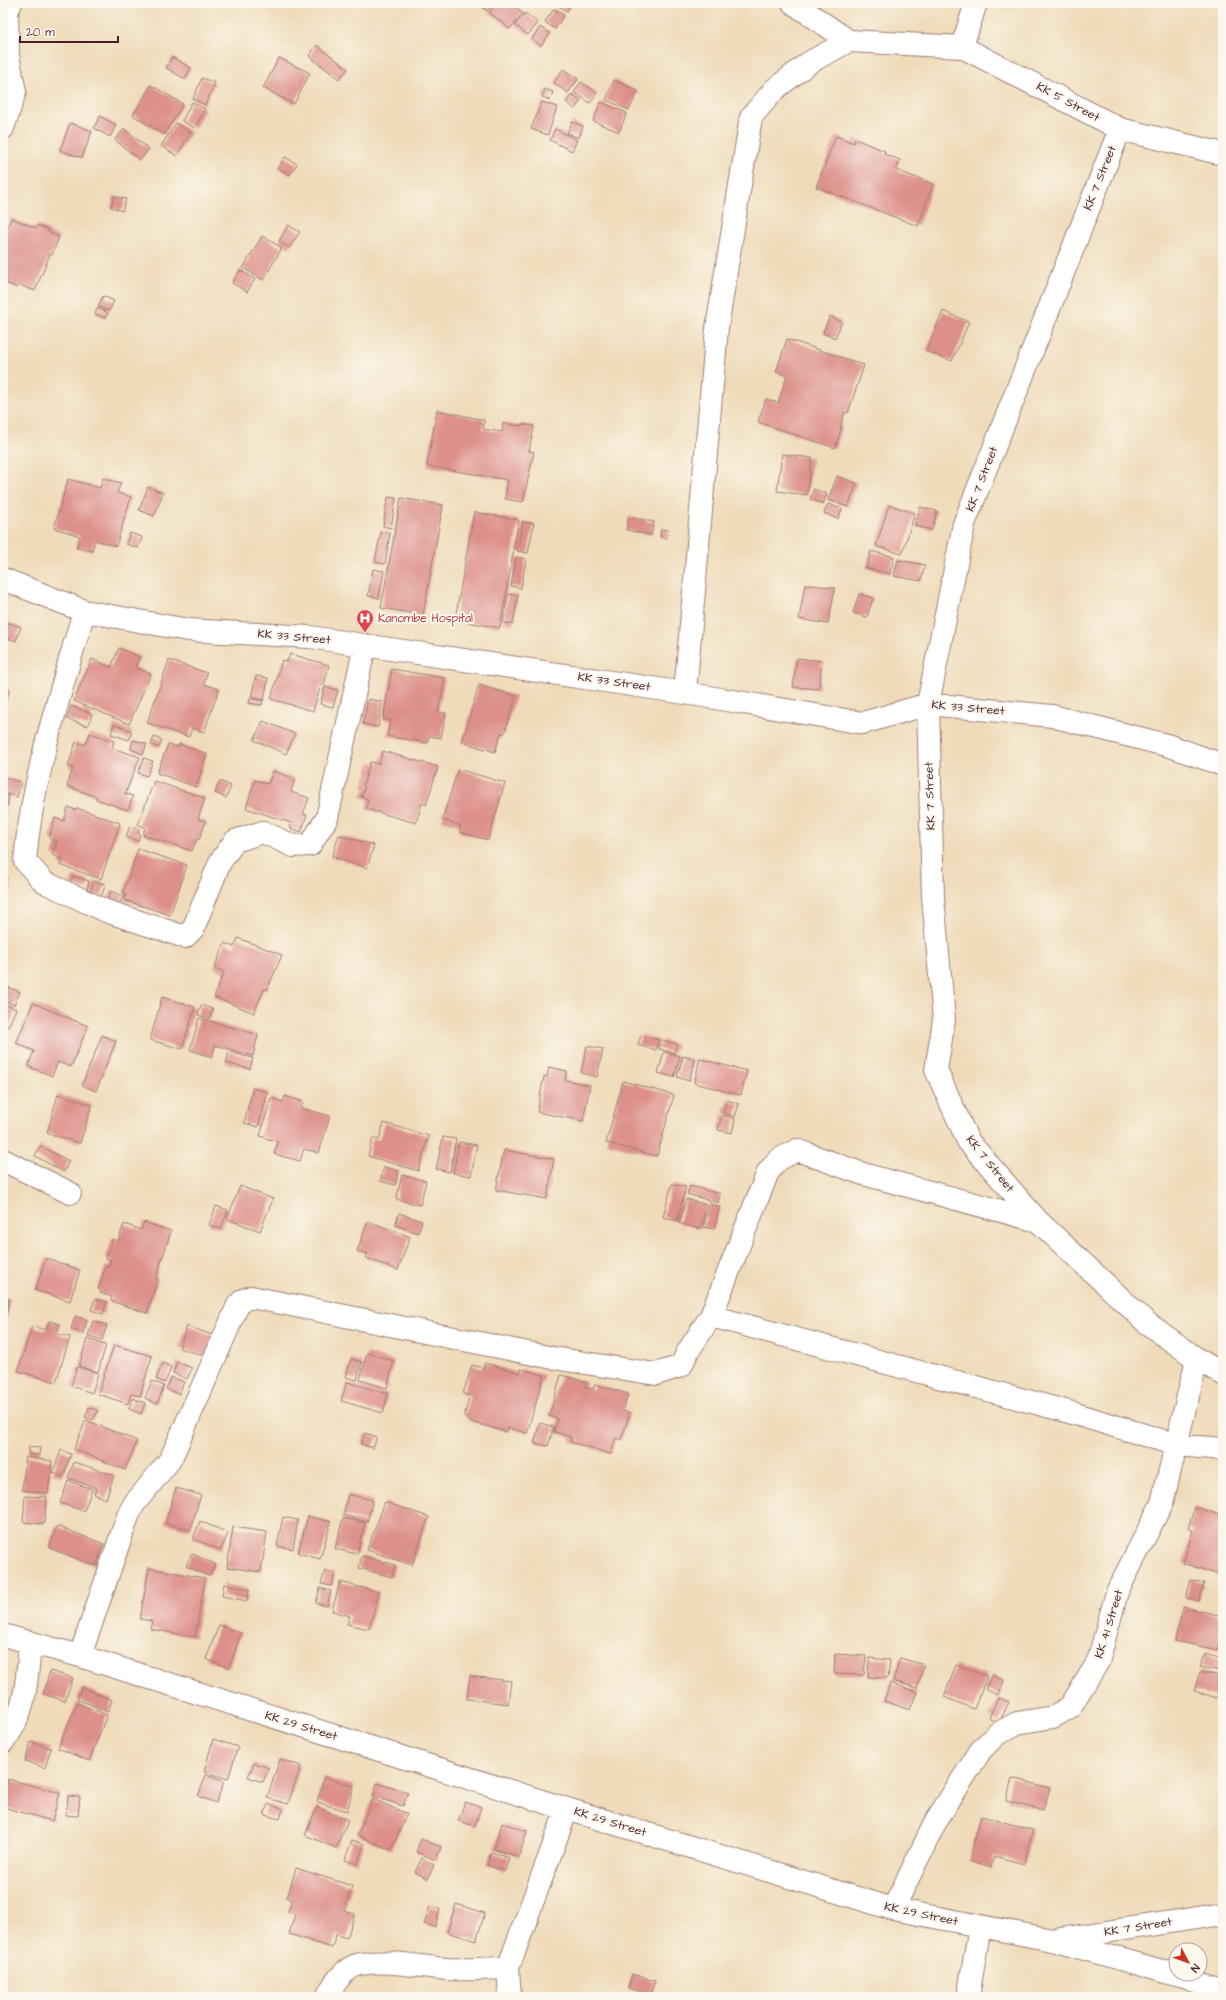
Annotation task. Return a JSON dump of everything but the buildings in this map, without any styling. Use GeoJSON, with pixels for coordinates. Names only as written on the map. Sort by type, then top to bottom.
{"type":"FeatureCollection","features":[{"type":"Feature","properties":{"kind":"street"},"geometry":{"type":"LineString","coordinates":[[3,128],[15,92],[8,55],[7,11],[11,3]]}},
{"type":"Feature","properties":{"kind":"street"},"geometry":{"type":"LineString","coordinates":[[793,3],[849,41],[962,47],[976,3]]}},
{"type":"Feature","properties":{"kind":"street"},"geometry":{"type":"LineString","coordinates":[[685,692],[718,328],[751,117],[775,89],[810,62],[849,41]]}},
{"type":"Feature","properties":{"kind":"street","name":"KK 5 Street"},"geometry":{"type":"LineString","coordinates":[[962,47],[1120,129],[1223,154]]}},
{"type":"Feature","properties":{"kind":"street","name":"KK 7 Street"},"geometry":{"type":"LineString","coordinates":[[1120,129],[964,524],[928,704],[933,897],[944,1020],[936,1070],[968,1141],[1038,1221],[1147,1323],[1198,1359],[1223,1374]]}},
{"type":"Feature","properties":{"kind":"street","name":"KK 33 Street"},"geometry":{"type":"LineString","coordinates":[[3,579],[84,611],[188,630],[310,637],[685,692],[862,723],[928,704],[1052,716],[1170,746],[1223,765]]}},
{"type":"Feature","properties":{"kind":"street"},"geometry":{"type":"LineString","coordinates":[[84,611],[44,758],[26,839],[24,861],[44,882],[106,911],[184,937],[193,929],[220,862],[235,841],[263,832],[293,846],[310,845],[327,818],[365,645]]}},
{"type":"Feature","properties":{"kind":"street"},"geometry":{"type":"LineString","coordinates":[[80,1656],[128,1516],[134,1504],[170,1460],[238,1305],[243,1300],[251,1297],[553,1358],[656,1374],[681,1366],[711,1316],[768,1172],[778,1160],[797,1150],[862,1174],[1038,1221]]}},
{"type":"Feature","properties":{"kind":"street"},"geometry":{"type":"LineString","coordinates":[[3,1160],[70,1194]]}},
{"type":"Feature","properties":{"kind":"street"},"geometry":{"type":"LineString","coordinates":[[711,1316],[1069,1412],[1177,1445],[1223,1449]]}},
{"type":"Feature","properties":{"kind":"street","name":"KK 41 Street"},"geometry":{"type":"LineString","coordinates":[[893,1909],[937,1819],[981,1750],[997,1734],[1017,1723],[1053,1717],[1070,1707],[1098,1662],[1117,1592],[1162,1503],[1198,1359]]}},
{"type":"Feature","properties":{"kind":"street","name":"KK 29 Street"},"geometry":{"type":"LineString","coordinates":[[3,1635],[80,1656],[567,1809],[893,1909],[1052,1940],[1223,1988]]}},
{"type":"Feature","properties":{"kind":"street"},"geometry":{"type":"LineString","coordinates":[[3,1742],[13,1730],[26,1696],[30,1642]]}},
{"type":"Feature","properties":{"kind":"street"},"geometry":{"type":"LineString","coordinates":[[510,1997],[508,1968],[567,1809]]}},
{"type":"Feature","properties":{"kind":"street","name":"KK 7 Street"},"geometry":{"type":"LineString","coordinates":[[1052,1940],[1223,1914]]}},
{"type":"Feature","properties":{"kind":"street"},"geometry":{"type":"LineString","coordinates":[[968,1997],[980,1926]]}},
{"type":"Feature","properties":{"kind":"street"},"geometry":{"type":"LineString","coordinates":[[327,1997],[332,1987],[345,1973],[360,1964],[412,1965],[448,1969],[508,1968]]}},
{"type":"Feature","properties":{"kind":"place","name":"Kanombe Hospital"},"geometry":{"type":"Point","coordinates":[365,633]}}]}
